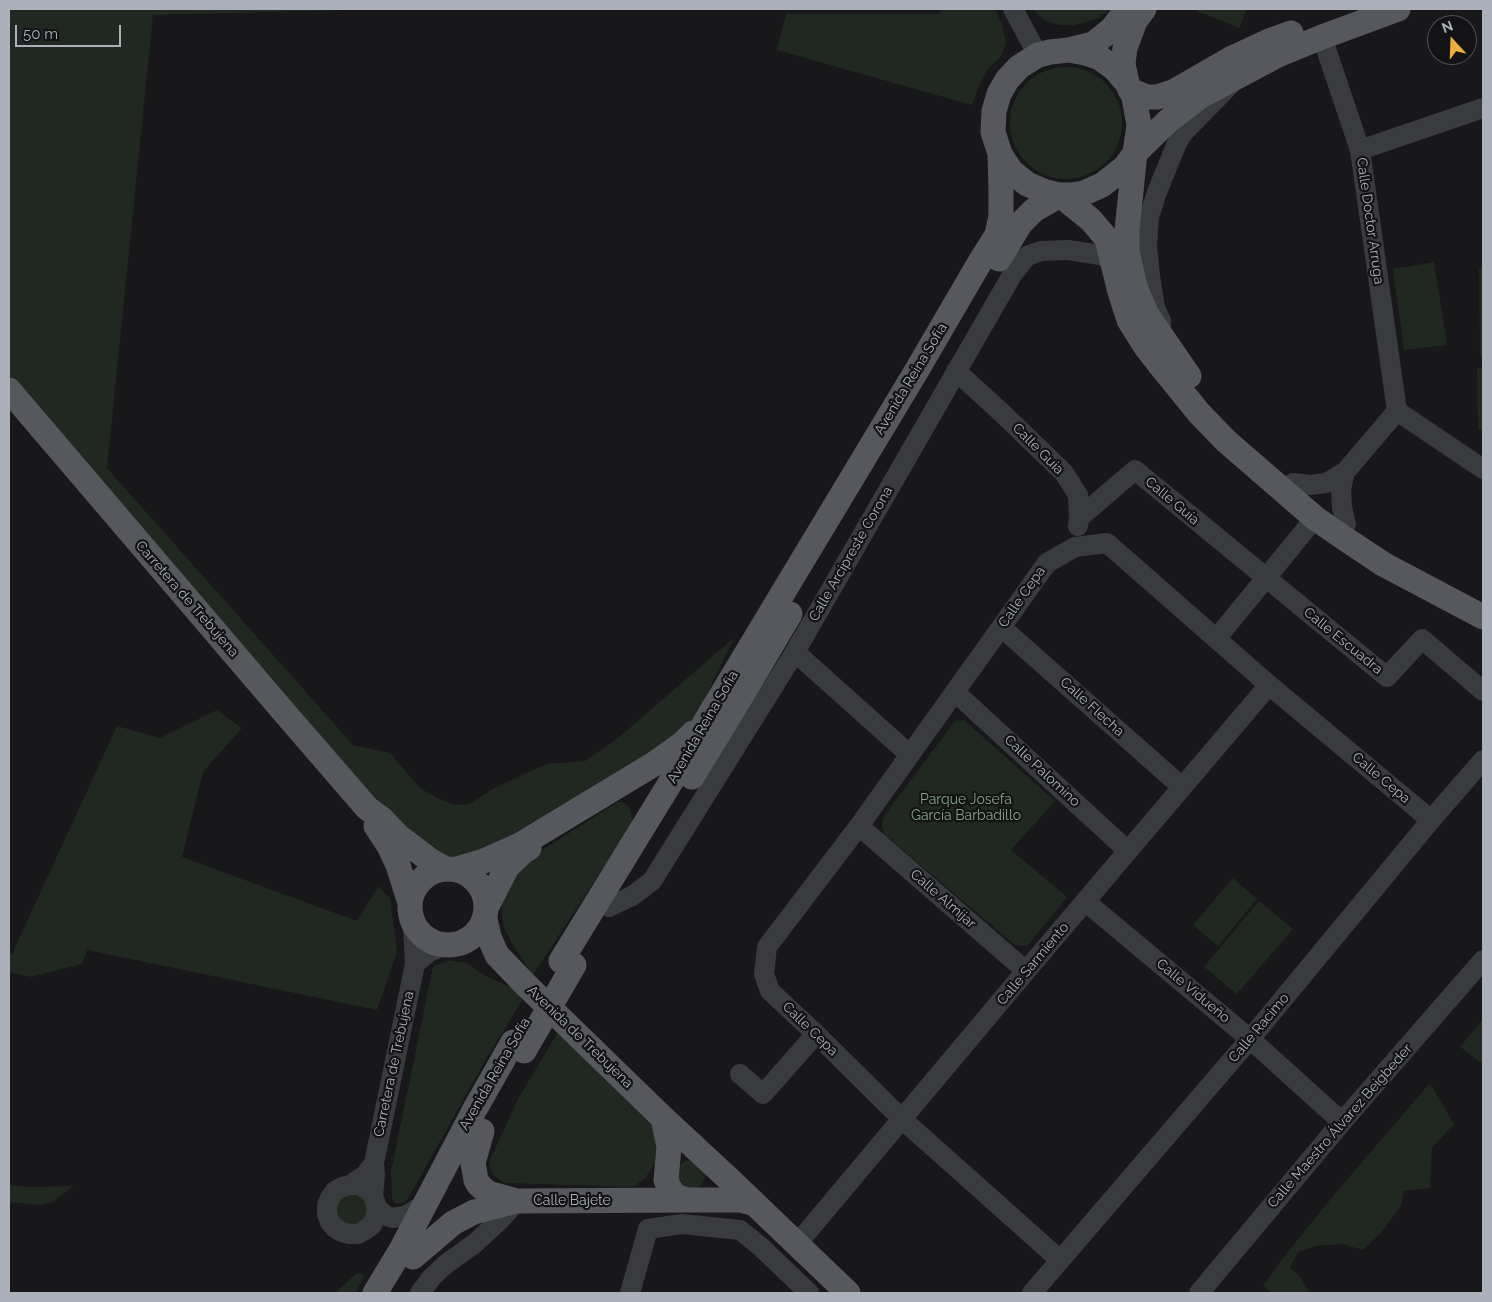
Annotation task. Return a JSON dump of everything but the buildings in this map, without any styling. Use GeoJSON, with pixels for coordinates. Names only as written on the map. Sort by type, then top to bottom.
{"type":"FeatureCollection","features":[{"type":"Feature","properties":{"kind":"main road","name":"Avenida Reina Sofía"},"geometry":{"type":"LineString","coordinates":[[1069,50],[1100,58],[1114,68],[1129,87],[1134,97],[1139,125],[1135,152],[1125,167],[1102,185],[1084,193],[1060,195],[1046,192],[1027,184],[1011,171],[1000,154],[993,132],[994,110],[999,94],[1007,80],[1019,67],[1038,56],[1050,52],[1069,50],[1093,44],[1112,28],[1127,9]]}},
{"type":"Feature","properties":{"kind":"main road","name":"Avenida Reina Sofía"},"geometry":{"type":"LineString","coordinates":[[1129,87],[1123,64],[1125,48],[1135,21],[1144,9]]}},
{"type":"Feature","properties":{"kind":"main road"},"geometry":{"type":"LineString","coordinates":[[1129,87],[1147,98],[1157,98],[1173,92],[1232,58],[1269,41],[1357,9]]}},
{"type":"Feature","properties":{"kind":"main road"},"geometry":{"type":"LineString","coordinates":[[1398,9],[1322,37],[1278,56],[1199,98],[1168,121],[1135,152],[1127,230],[1127,252],[1134,287],[1147,315],[1185,371],[1212,405],[1293,484],[1325,510],[1388,550],[1483,598]]}},
{"type":"Feature","properties":{"kind":"main road","name":"Avenida Reina Sofía"},"geometry":{"type":"LineString","coordinates":[[375,1293],[401,1250],[475,1109],[519,1046],[631,848],[707,719],[997,235],[1001,216],[1000,154]]}},
{"type":"Feature","properties":{"kind":"main road","name":"Avenida Reina Sofía"},"geometry":{"type":"LineString","coordinates":[[567,963],[609,908],[742,695],[1020,224],[1034,210],[1060,195]]}},
{"type":"Feature","properties":{"kind":"main road"},"geometry":{"type":"LineString","coordinates":[[1060,195],[1091,220],[1107,239],[1129,320],[1160,365],[1226,441],[1316,518],[1383,564],[1483,617]]}},
{"type":"Feature","properties":{"kind":"main road","name":"Carretera de Trebujena"},"geometry":{"type":"LineString","coordinates":[[9,390],[367,808],[424,856],[451,868]]}},
{"type":"Feature","properties":{"kind":"main road"},"geometry":{"type":"LineString","coordinates":[[631,848],[644,807],[635,796],[626,794],[616,796],[524,851],[507,867],[479,930],[469,939],[451,945],[432,942],[421,935],[413,925],[409,900],[414,888],[422,878],[432,871],[484,860],[520,845],[612,790],[682,744],[707,719]]}},
{"type":"Feature","properties":{"kind":"main road","name":"Carretera de Trebujena"},"geometry":{"type":"LineString","coordinates":[[367,808],[398,865],[409,900]]}},
{"type":"Feature","properties":{"kind":"main road"},"geometry":{"type":"LineString","coordinates":[[451,868],[469,874],[478,882],[484,893],[486,912]]}},
{"type":"Feature","properties":{"kind":"main road","name":"Avenida de Trebujena"},"geometry":{"type":"LineString","coordinates":[[486,912],[489,938],[497,955],[663,1118],[848,1293]]}},
{"type":"Feature","properties":{"kind":"main road","name":"Avenida de Trebujena"},"geometry":{"type":"LineString","coordinates":[[451,945],[478,948],[497,955]]}},
{"type":"Feature","properties":{"kind":"main road","name":"Avenida Reina Sofía"},"geometry":{"type":"LineString","coordinates":[[392,1293],[482,1131],[519,1046]]}},
{"type":"Feature","properties":{"kind":"main road"},"geometry":{"type":"LineString","coordinates":[[663,1118],[669,1147],[666,1180],[674,1194],[680,1198],[692,1200],[740,1200],[755,1204]]}},
{"type":"Feature","properties":{"kind":"main road"},"geometry":{"type":"LineString","coordinates":[[482,1131],[473,1163],[476,1180],[488,1193],[517,1201]]}},
{"type":"Feature","properties":{"kind":"main road"},"geometry":{"type":"LineString","coordinates":[[667,1168],[673,1158],[687,1151],[696,1152],[706,1157],[713,1167],[713,1183],[709,1191],[703,1196],[692,1200]]}},
{"type":"Feature","properties":{"kind":"main road","name":"Calle Bajete"},"geometry":{"type":"LineString","coordinates":[[627,1200],[649,1187],[667,1168]]}},
{"type":"Feature","properties":{"kind":"main road","name":"Calle Bajete"},"geometry":{"type":"LineString","coordinates":[[517,1201],[692,1200]]}},
{"type":"Feature","properties":{"kind":"main road"},"geometry":{"type":"LineString","coordinates":[[413,1257],[453,1222],[474,1212],[517,1201]]}},
{"type":"Feature","properties":{"kind":"street"},"geometry":{"type":"LineString","coordinates":[[1013,9],[1038,56]]}},
{"type":"Feature","properties":{"kind":"street","name":"Calle Doctor Arruga"},"geometry":{"type":"LineString","coordinates":[[1322,37],[1360,150],[1397,411]]}},
{"type":"Feature","properties":{"kind":"street"},"geometry":{"type":"LineString","coordinates":[[1162,338],[1161,321],[1155,308],[1150,276],[1147,246],[1149,217],[1157,192],[1183,133],[1238,76]]}},
{"type":"Feature","properties":{"kind":"street"},"geometry":{"type":"LineString","coordinates":[[1360,150],[1483,108]]}},
{"type":"Feature","properties":{"kind":"street","name":"Calle Arcipreste Corona"},"geometry":{"type":"LineString","coordinates":[[609,908],[632,896],[652,881],[795,652],[1012,275],[1027,256],[1041,251],[1068,250],[1100,255],[1113,260]]}},
{"type":"Feature","properties":{"kind":"street"},"geometry":{"type":"LineString","coordinates":[[995,264],[1005,287]]}},
{"type":"Feature","properties":{"kind":"street","name":"Calle Guia"},"geometry":{"type":"LineString","coordinates":[[956,371],[1064,473],[1078,495],[1079,518],[1076,547]]}},
{"type":"Feature","properties":{"kind":"street"},"geometry":{"type":"LineString","coordinates":[[1293,484],[1310,485],[1326,483],[1345,472],[1397,411],[1483,469]]}},
{"type":"Feature","properties":{"kind":"street","name":"Calle Guía"},"geometry":{"type":"LineString","coordinates":[[1079,518],[1135,470],[1266,578]]}},
{"type":"Feature","properties":{"kind":"street"},"geometry":{"type":"LineString","coordinates":[[1345,472],[1341,488],[1342,507],[1346,524]]}},
{"type":"Feature","properties":{"kind":"street"},"geometry":{"type":"LineString","coordinates":[[1216,640],[1316,518]]}},
{"type":"Feature","properties":{"kind":"street","name":"Calle Cepa"},"geometry":{"type":"LineString","coordinates":[[1060,1260],[903,1120],[770,991],[764,974],[768,947],[860,826],[1047,563],[1076,547],[1107,543],[1216,640],[1431,820]]}},
{"type":"Feature","properties":{"kind":"street","name":"Calle Escuadra"},"geometry":{"type":"LineString","coordinates":[[1266,578],[1387,677],[1422,639],[1483,691]]}},
{"type":"Feature","properties":{"kind":"street","name":"Calle Flecha"},"geometry":{"type":"LineString","coordinates":[[1001,627],[1182,787]]}},
{"type":"Feature","properties":{"kind":"street"},"geometry":{"type":"LineString","coordinates":[[795,652],[910,755]]}},
{"type":"Feature","properties":{"kind":"street","name":"Calle Sarmiento"},"geometry":{"type":"LineString","coordinates":[[797,1244],[1269,685]]}},
{"type":"Feature","properties":{"kind":"street","name":"Calle Palomino"},"geometry":{"type":"LineString","coordinates":[[955,692],[1128,851]]}},
{"type":"Feature","properties":{"kind":"street","name":"Calle Racimo"},"geometry":{"type":"LineString","coordinates":[[1032,1293],[1250,1039],[1483,760]]}},
{"type":"Feature","properties":{"kind":"street","name":"Calle Almijar"},"geometry":{"type":"LineString","coordinates":[[860,826],[1026,972]]}},
{"type":"Feature","properties":{"kind":"street","name":"Calle Vidueño"},"geometry":{"type":"LineString","coordinates":[[1086,902],[1250,1039],[1342,1122]]}},
{"type":"Feature","properties":{"kind":"street","name":"Carretera de Trebujena"},"geometry":{"type":"LineString","coordinates":[[374,1163],[365,1175],[350,1185],[335,1191],[330,1198],[327,1214],[335,1228],[342,1232],[358,1234],[372,1225],[375,1218],[374,1163],[415,964],[413,925]]}},
{"type":"Feature","properties":{"kind":"street"},"geometry":{"type":"LineString","coordinates":[[415,964],[429,952],[451,945]]}},
{"type":"Feature","properties":{"kind":"street","name":"Calle Maestro Álvarez Beigbeder"},"geometry":{"type":"LineString","coordinates":[[1198,1293],[1342,1122],[1483,960]]}},
{"type":"Feature","properties":{"kind":"street"},"geometry":{"type":"LineString","coordinates":[[740,1074],[763,1094],[816,1034]]}},
{"type":"Feature","properties":{"kind":"street"},"geometry":{"type":"LineString","coordinates":[[350,1185],[365,1188],[385,1215],[392,1218],[405,1216],[425,1204]]}},
{"type":"Feature","properties":{"kind":"street"},"geometry":{"type":"LineString","coordinates":[[420,1293],[432,1277],[446,1264],[474,1244],[517,1201]]}},
{"type":"Feature","properties":{"kind":"street"},"geometry":{"type":"LineString","coordinates":[[630,1293],[648,1229],[682,1224],[740,1230],[809,1293]]}},
{"type":"Feature","properties":{"kind":"green space"},"geometry":{"type":"Polygon","coordinates":[[[9,9],[383,9],[153,15],[107,468],[353,745],[390,753],[420,788],[437,798],[455,805],[469,804],[493,789],[547,764],[585,761],[619,737],[734,638],[697,715],[656,758],[555,821],[454,861],[425,858],[9,393],[9,9]]]}},
{"type":"Feature","properties":{"kind":"green space"},"geometry":{"type":"Polygon","coordinates":[[[941,9],[995,9],[1002,25],[1006,42],[1001,57],[988,69],[972,105],[777,50],[786,14],[940,14],[941,9]]]}},
{"type":"Feature","properties":{"kind":"green space"},"geometry":{"type":"Polygon","coordinates":[[[1034,9],[1112,9],[1096,19],[1075,25],[1060,25],[1046,21],[1034,9]]]}},
{"type":"Feature","properties":{"kind":"green space"},"geometry":{"type":"Polygon","coordinates":[[[1198,9],[1247,9],[1239,28],[1197,11],[1198,9]]]}},
{"type":"Feature","properties":{"kind":"green space"},"geometry":{"type":"Polygon","coordinates":[[[1066,67],[1088,71],[1106,83],[1118,101],[1122,123],[1118,145],[1106,163],[1088,175],[1066,179],[1044,175],[1026,163],[1014,145],[1010,123],[1014,101],[1026,83],[1044,71],[1066,67]]]}},
{"type":"Feature","properties":{"kind":"green space"},"geometry":{"type":"Polygon","coordinates":[[[1434,262],[1447,345],[1404,350],[1393,269],[1434,262]]]}},
{"type":"Feature","properties":{"kind":"green space"},"geometry":{"type":"Polygon","coordinates":[[[1479,268],[1483,268],[1483,356],[1480,356],[1479,268]]]}},
{"type":"Feature","properties":{"kind":"green space"},"geometry":{"type":"Polygon","coordinates":[[[1477,368],[1483,368],[1483,430],[1478,430],[1477,368]]]}},
{"type":"Feature","properties":{"kind":"green space"},"geometry":{"type":"Polygon","coordinates":[[[217,710],[242,728],[203,772],[182,857],[357,921],[378,886],[390,898],[397,952],[377,1010],[87,950],[82,964],[31,977],[9,972],[9,954],[12,954],[117,726],[160,738],[217,710]]]}},
{"type":"Feature","properties":{"kind":"green space","name":"Parque Josefa García Barbadillo"},"geometry":{"type":"Polygon","coordinates":[[[964,720],[1055,801],[1011,850],[1067,897],[1028,945],[1015,945],[884,834],[882,824],[884,816],[955,721],[964,720]]]}},
{"type":"Feature","properties":{"kind":"green space"},"geometry":{"type":"Polygon","coordinates":[[[618,802],[625,803],[629,807],[633,819],[628,830],[533,975],[504,928],[502,914],[503,894],[517,866],[618,802]]]}},
{"type":"Feature","properties":{"kind":"green space"},"geometry":{"type":"Polygon","coordinates":[[[1233,878],[1257,899],[1218,946],[1193,925],[1233,878]]]}},
{"type":"Feature","properties":{"kind":"green space"},"geometry":{"type":"Polygon","coordinates":[[[1259,901],[1293,929],[1237,994],[1204,967],[1259,901]]]}},
{"type":"Feature","properties":{"kind":"green space"},"geometry":{"type":"Polygon","coordinates":[[[448,960],[467,963],[484,975],[526,994],[485,1061],[406,1202],[396,1204],[392,1198],[391,1171],[433,967],[448,960]]]}},
{"type":"Feature","properties":{"kind":"green space"},"geometry":{"type":"Polygon","coordinates":[[[1483,1019],[1483,1064],[1460,1047],[1483,1019]]]}},
{"type":"Feature","properties":{"kind":"green space"},"geometry":{"type":"Polygon","coordinates":[[[558,1032],[649,1120],[656,1132],[658,1144],[655,1163],[645,1178],[633,1187],[504,1183],[492,1174],[489,1162],[518,1099],[558,1032]]]}},
{"type":"Feature","properties":{"kind":"green space"},"geometry":{"type":"Polygon","coordinates":[[[1430,1083],[1454,1124],[1432,1148],[1430,1188],[1404,1191],[1401,1206],[1381,1233],[1363,1250],[1342,1244],[1316,1246],[1298,1252],[1290,1267],[1301,1278],[1310,1293],[1272,1293],[1263,1286],[1282,1259],[1338,1190],[1430,1083]]]}},
{"type":"Feature","properties":{"kind":"green space"},"geometry":{"type":"Polygon","coordinates":[[[684,1161],[694,1161],[705,1172],[701,1186],[692,1190],[679,1185],[677,1168],[684,1161]]]}},
{"type":"Feature","properties":{"kind":"green space"},"geometry":{"type":"Polygon","coordinates":[[[9,1185],[32,1187],[73,1186],[53,1202],[41,1205],[9,1202],[9,1185]]]}},
{"type":"Feature","properties":{"kind":"green space"},"geometry":{"type":"Polygon","coordinates":[[[347,1192],[365,1196],[370,1214],[356,1227],[337,1220],[336,1200],[347,1192]]]}},
{"type":"Feature","properties":{"kind":"green space"},"geometry":{"type":"Polygon","coordinates":[[[358,1272],[365,1276],[355,1293],[335,1293],[358,1272]]]}}]}
